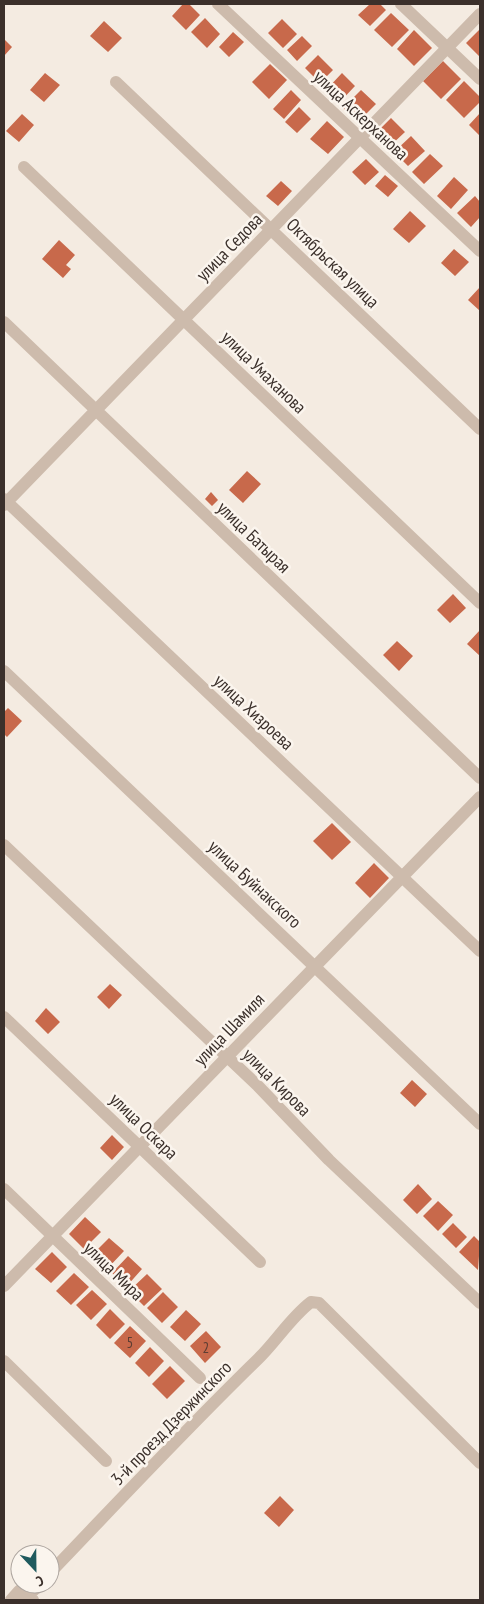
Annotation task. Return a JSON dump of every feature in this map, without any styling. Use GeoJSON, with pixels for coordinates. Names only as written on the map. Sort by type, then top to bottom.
{"type":"FeatureCollection","features":[{"type":"Feature","properties":{"kind":"street","name":"улица Аскерханова"},"geometry":{"type":"LineString","coordinates":[[218,4],[480,251]]}},
{"type":"Feature","properties":{"kind":"street"},"geometry":{"type":"LineString","coordinates":[[401,4],[480,78]]}},
{"type":"Feature","properties":{"kind":"street","name":"улица Седова"},"geometry":{"type":"LineString","coordinates":[[5,502],[480,14]]}},
{"type":"Feature","properties":{"kind":"street","name":"Октябрьская улица"},"geometry":{"type":"LineString","coordinates":[[116,82],[272,228],[480,429]]}},
{"type":"Feature","properties":{"kind":"street","name":"улица Умаханова"},"geometry":{"type":"LineString","coordinates":[[24,167],[480,603]]}},
{"type":"Feature","properties":{"kind":"street","name":"улица Батырая"},"geometry":{"type":"LineString","coordinates":[[4,322],[480,778]]}},
{"type":"Feature","properties":{"kind":"street","name":"улица Хизроева"},"geometry":{"type":"LineString","coordinates":[[5,502],[404,877],[480,951]]}},
{"type":"Feature","properties":{"kind":"street","name":"улица Буйнакского"},"geometry":{"type":"LineString","coordinates":[[4,671],[480,1124]]}},
{"type":"Feature","properties":{"kind":"street","name":"улица Шамиля"},"geometry":{"type":"LineString","coordinates":[[4,1286],[53,1237],[139,1145],[404,877],[480,797]]}},
{"type":"Feature","properties":{"kind":"street","name":"улица Кирова"},"geometry":{"type":"LineString","coordinates":[[4,845],[227,1056],[329,1160],[480,1303]]}},
{"type":"Feature","properties":{"kind":"street","name":"улица Оскара"},"geometry":{"type":"LineString","coordinates":[[4,1017],[260,1262]]}},
{"type":"Feature","properties":{"kind":"street","name":"улица Мира"},"geometry":{"type":"LineString","coordinates":[[4,1189],[200,1378]]}},
{"type":"Feature","properties":{"kind":"street","name":"3-й проезд Дзержинского"},"geometry":{"type":"LineString","coordinates":[[60,1564],[218,1398],[273,1344],[286,1326],[309,1304],[319,1303],[480,1463]]}},
{"type":"Feature","properties":{"kind":"street"},"geometry":{"type":"LineString","coordinates":[[4,1360],[106,1461]]}},
{"type":"Feature","properties":{"kind":"street"},"geometry":{"type":"LineString","coordinates":[[11,1600],[20,1591],[31,1598]]}},
{"type":"Feature","properties":{"kind":"building"},"geometry":{"type":"Polygon","coordinates":[[[183,4],[189,4],[200,15],[186,30],[172,16],[183,4]]]}},
{"type":"Feature","properties":{"kind":"building"},"geometry":{"type":"Polygon","coordinates":[[[370,4],[380,4],[386,10],[370,26],[358,15],[370,4]]]}},
{"type":"Feature","properties":{"kind":"building"},"geometry":{"type":"Polygon","coordinates":[[[391,13],[409,30],[392,47],[374,30],[391,13]]]}},
{"type":"Feature","properties":{"kind":"building"},"geometry":{"type":"Polygon","coordinates":[[[205,18],[220,34],[207,48],[191,32],[205,18]]]}},
{"type":"Feature","properties":{"kind":"building"},"geometry":{"type":"Polygon","coordinates":[[[282,19],[297,34],[283,48],[268,33],[282,19]]]}},
{"type":"Feature","properties":{"kind":"building"},"geometry":{"type":"Polygon","coordinates":[[[104,21],[122,38],[108,52],[90,36],[104,21]]]}},
{"type":"Feature","properties":{"kind":"building"},"geometry":{"type":"Polygon","coordinates":[[[480,29],[480,57],[466,43],[480,29]]]}},
{"type":"Feature","properties":{"kind":"building"},"geometry":{"type":"Polygon","coordinates":[[[414,30],[432,48],[414,66],[397,49],[414,30]]]}},
{"type":"Feature","properties":{"kind":"building"},"geometry":{"type":"Polygon","coordinates":[[[233,32],[244,42],[229,57],[219,47],[233,32]]]}},
{"type":"Feature","properties":{"kind":"building"},"geometry":{"type":"Polygon","coordinates":[[[302,36],[312,46],[297,61],[287,50],[302,36]]]}},
{"type":"Feature","properties":{"kind":"building"},"geometry":{"type":"Polygon","coordinates":[[[4,39],[12,47],[4,56],[4,39]]]}},
{"type":"Feature","properties":{"kind":"building"},"geometry":{"type":"Polygon","coordinates":[[[318,55],[333,70],[320,83],[305,68],[318,55]]]}},
{"type":"Feature","properties":{"kind":"building"},"geometry":{"type":"Polygon","coordinates":[[[443,61],[461,79],[441,99],[423,81],[443,61]]]}},
{"type":"Feature","properties":{"kind":"building"},"geometry":{"type":"Polygon","coordinates":[[[270,64],[287,80],[269,99],[252,82],[270,64]]]}},
{"type":"Feature","properties":{"kind":"building"},"geometry":{"type":"Polygon","coordinates":[[[45,73],[60,85],[44,102],[30,90],[45,73]]]}},
{"type":"Feature","properties":{"kind":"building"},"geometry":{"type":"Polygon","coordinates":[[[342,73],[355,86],[339,103],[326,90],[342,73]]]}},
{"type":"Feature","properties":{"kind":"building"},"geometry":{"type":"Polygon","coordinates":[[[464,81],[480,97],[480,102],[464,118],[446,100],[464,81]]]}},
{"type":"Feature","properties":{"kind":"building"},"geometry":{"type":"Polygon","coordinates":[[[291,90],[301,100],[284,119],[273,109],[291,90]]]}},
{"type":"Feature","properties":{"kind":"building"},"geometry":{"type":"Polygon","coordinates":[[[361,90],[376,104],[358,122],[343,108],[361,90]]]}},
{"type":"Feature","properties":{"kind":"building"},"geometry":{"type":"Polygon","coordinates":[[[299,107],[311,119],[297,133],[285,122],[299,107]]]}},
{"type":"Feature","properties":{"kind":"building"},"geometry":{"type":"Polygon","coordinates":[[[480,113],[480,136],[469,125],[480,113]]]}},
{"type":"Feature","properties":{"kind":"building"},"geometry":{"type":"Polygon","coordinates":[[[22,114],[34,125],[19,142],[6,131],[22,114]]]}},
{"type":"Feature","properties":{"kind":"building"},"geometry":{"type":"Polygon","coordinates":[[[391,118],[405,132],[389,147],[376,133],[391,118]]]}},
{"type":"Feature","properties":{"kind":"building"},"geometry":{"type":"Polygon","coordinates":[[[327,121],[344,137],[328,154],[310,139],[327,121]]]}},
{"type":"Feature","properties":{"kind":"building"},"geometry":{"type":"Polygon","coordinates":[[[411,136],[425,151],[408,166],[394,152],[411,136]]]}},
{"type":"Feature","properties":{"kind":"building"},"geometry":{"type":"Polygon","coordinates":[[[430,154],[443,166],[424,184],[412,172],[430,154]]]}},
{"type":"Feature","properties":{"kind":"building"},"geometry":{"type":"Polygon","coordinates":[[[366,159],[379,172],[365,185],[352,172],[366,159]]]}},
{"type":"Feature","properties":{"kind":"building"},"geometry":{"type":"Polygon","coordinates":[[[385,175],[398,186],[388,197],[375,186],[385,175]]]}},
{"type":"Feature","properties":{"kind":"building"},"geometry":{"type":"Polygon","coordinates":[[[454,177],[468,190],[451,209],[437,196],[454,177]]]}},
{"type":"Feature","properties":{"kind":"building"},"geometry":{"type":"Polygon","coordinates":[[[281,181],[292,191],[278,206],[266,196],[281,181]]]}},
{"type":"Feature","properties":{"kind":"building"},"geometry":{"type":"Polygon","coordinates":[[[475,196],[480,202],[480,217],[471,227],[457,213],[475,196]]]}},
{"type":"Feature","properties":{"kind":"building"},"geometry":{"type":"Polygon","coordinates":[[[410,211],[426,226],[409,243],[393,229],[410,211]]]}},
{"type":"Feature","properties":{"kind":"building"},"geometry":{"type":"Polygon","coordinates":[[[59,240],[75,255],[66,265],[71,269],[63,278],[42,259],[59,240]]]}},
{"type":"Feature","properties":{"kind":"building"},"geometry":{"type":"Polygon","coordinates":[[[454,249],[469,262],[455,276],[441,263],[454,249]]]}},
{"type":"Feature","properties":{"kind":"building"},"geometry":{"type":"Polygon","coordinates":[[[480,287],[480,311],[468,300],[480,287]]]}},
{"type":"Feature","properties":{"kind":"building"},"geometry":{"type":"Polygon","coordinates":[[[247,471],[261,484],[243,503],[229,490],[247,471]]]}},
{"type":"Feature","properties":{"kind":"building"},"geometry":{"type":"Polygon","coordinates":[[[211,492],[218,500],[212,506],[205,499],[211,492]]]}},
{"type":"Feature","properties":{"kind":"building"},"geometry":{"type":"Polygon","coordinates":[[[453,594],[466,608],[450,623],[437,610],[453,594]]]}},
{"type":"Feature","properties":{"kind":"building"},"geometry":{"type":"Polygon","coordinates":[[[480,630],[480,656],[467,644],[480,630]]]}},
{"type":"Feature","properties":{"kind":"building"},"geometry":{"type":"Polygon","coordinates":[[[397,641],[413,656],[399,671],[383,655],[397,641]]]}},
{"type":"Feature","properties":{"kind":"building"},"geometry":{"type":"Polygon","coordinates":[[[8,708],[22,721],[7,737],[4,734],[4,712],[8,708]]]}},
{"type":"Feature","properties":{"kind":"building"},"geometry":{"type":"Polygon","coordinates":[[[332,823],[351,842],[332,860],[313,841],[332,823]]]}},
{"type":"Feature","properties":{"kind":"building"},"geometry":{"type":"Polygon","coordinates":[[[374,863],[389,878],[370,898],[355,883],[374,863]]]}},
{"type":"Feature","properties":{"kind":"building"},"geometry":{"type":"Polygon","coordinates":[[[110,984],[122,995],[109,1009],[97,997],[110,984]]]}},
{"type":"Feature","properties":{"kind":"building"},"geometry":{"type":"Polygon","coordinates":[[[46,1008],[60,1022],[48,1034],[35,1021],[46,1008]]]}},
{"type":"Feature","properties":{"kind":"building"},"geometry":{"type":"Polygon","coordinates":[[[412,1080],[427,1094],[415,1107],[400,1093],[412,1080]]]}},
{"type":"Feature","properties":{"kind":"building"},"geometry":{"type":"Polygon","coordinates":[[[112,1135],[124,1147],[112,1160],[100,1148],[112,1135]]]}},
{"type":"Feature","properties":{"kind":"building"},"geometry":{"type":"Polygon","coordinates":[[[418,1184],[432,1199],[417,1214],[403,1200],[418,1184]]]}},
{"type":"Feature","properties":{"kind":"building"},"geometry":{"type":"Polygon","coordinates":[[[438,1201],[453,1215],[438,1231],[423,1216],[438,1201]]]}},
{"type":"Feature","properties":{"kind":"building"},"geometry":{"type":"Polygon","coordinates":[[[85,1217],[101,1232],[84,1249],[69,1234],[85,1217]]]}},
{"type":"Feature","properties":{"kind":"building"},"geometry":{"type":"Polygon","coordinates":[[[453,1223],[467,1237],[456,1248],[442,1234],[453,1223]]]}},
{"type":"Feature","properties":{"kind":"building"},"geometry":{"type":"Polygon","coordinates":[[[474,1236],[480,1242],[478,1270],[459,1252],[474,1236]]]}},
{"type":"Feature","properties":{"kind":"building"},"geometry":{"type":"Polygon","coordinates":[[[109,1238],[124,1251],[108,1268],[93,1254],[109,1238]]]}},
{"type":"Feature","properties":{"kind":"building"},"geometry":{"type":"Polygon","coordinates":[[[52,1252],[67,1267],[51,1283],[35,1269],[52,1252]]]}},
{"type":"Feature","properties":{"kind":"building"},"geometry":{"type":"Polygon","coordinates":[[[128,1256],[142,1269],[126,1287],[112,1273],[128,1256]]]}},
{"type":"Feature","properties":{"kind":"building"},"geometry":{"type":"Polygon","coordinates":[[[74,1273],[89,1287],[71,1305],[56,1291],[74,1273]]]}},
{"type":"Feature","properties":{"kind":"building"},"geometry":{"type":"Polygon","coordinates":[[[147,1274],[162,1289],[144,1306],[129,1291],[147,1274]]]}},
{"type":"Feature","properties":{"kind":"building"},"geometry":{"type":"Polygon","coordinates":[[[92,1290],[107,1304],[91,1320],[76,1305],[92,1290]]]}},
{"type":"Feature","properties":{"kind":"building"},"geometry":{"type":"Polygon","coordinates":[[[163,1292],[178,1307],[162,1323],[147,1308],[163,1292]]]}},
{"type":"Feature","properties":{"kind":"building"},"geometry":{"type":"Polygon","coordinates":[[[110,1309],[125,1324],[110,1339],[96,1325],[110,1309]]]}},
{"type":"Feature","properties":{"kind":"building"},"geometry":{"type":"Polygon","coordinates":[[[186,1310],[201,1324],[185,1341],[170,1327],[186,1310]]]}},
{"type":"Feature","properties":{"kind":"building"},"geometry":{"type":"Polygon","coordinates":[[[130,1326],[146,1341],[130,1358],[114,1343],[130,1326]]]}},
{"type":"Feature","properties":{"kind":"building"},"geometry":{"type":"Polygon","coordinates":[[[206,1331],[221,1347],[205,1363],[190,1346],[206,1331]]]}},
{"type":"Feature","properties":{"kind":"building"},"geometry":{"type":"Polygon","coordinates":[[[150,1347],[164,1361],[149,1377],[135,1363],[150,1347]]]}},
{"type":"Feature","properties":{"kind":"building"},"geometry":{"type":"Polygon","coordinates":[[[170,1366],[185,1381],[167,1399],[152,1384],[170,1366]]]}},
{"type":"Feature","properties":{"kind":"building"},"geometry":{"type":"Polygon","coordinates":[[[280,1496],[294,1510],[279,1527],[264,1513],[280,1496]]]}}]}
